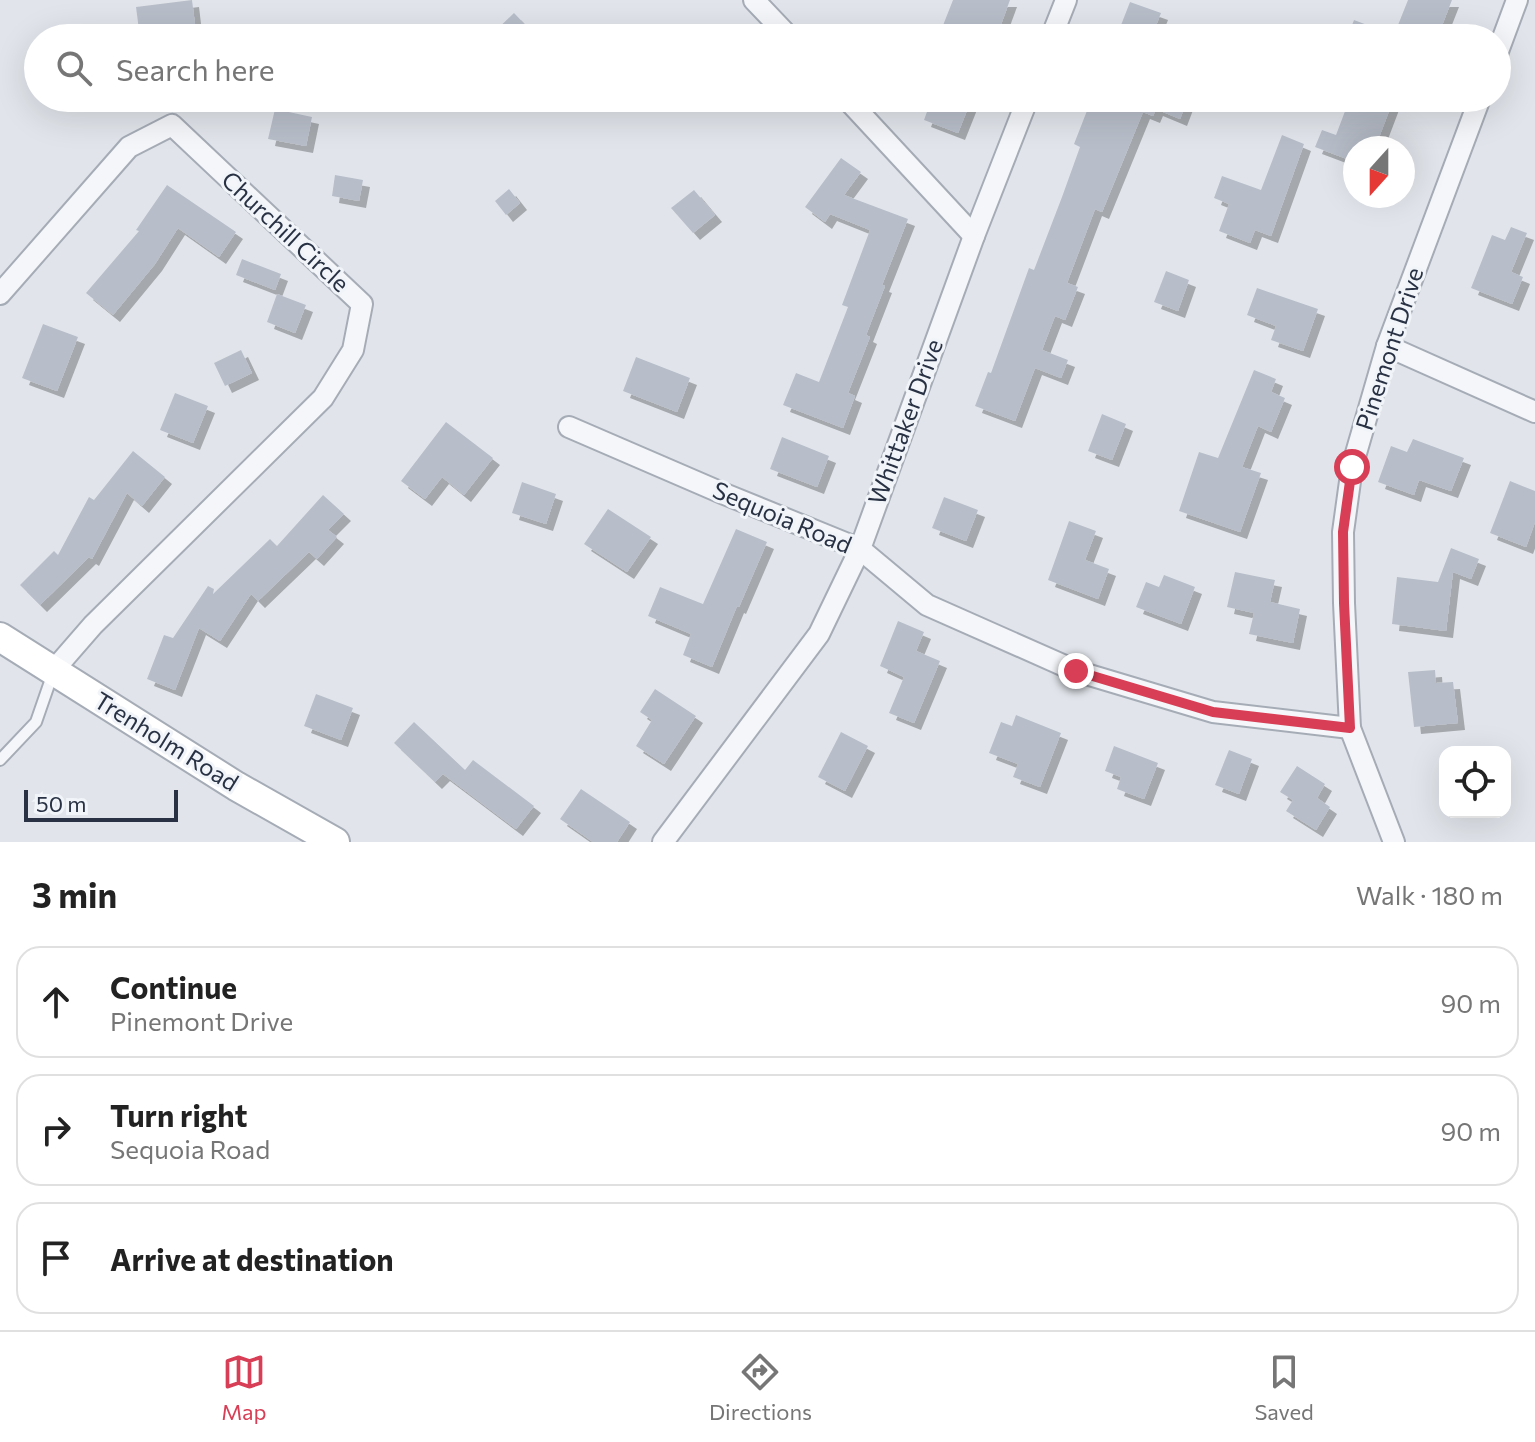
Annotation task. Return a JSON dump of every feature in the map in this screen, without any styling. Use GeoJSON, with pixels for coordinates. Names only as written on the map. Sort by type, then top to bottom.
{"type":"FeatureCollection","features":[{"type":"Feature","properties":{"kind":"main road","name":"Trenholm Road"},"geometry":{"type":"LineString","coordinates":[[0,637],[236,786],[335,842]]}},
{"type":"Feature","properties":{"kind":"street"},"geometry":{"type":"LineString","coordinates":[[754,0],[777,24]]}},
{"type":"Feature","properties":{"kind":"street"},"geometry":{"type":"LineString","coordinates":[[1057,24],[1066,0]]}},
{"type":"Feature","properties":{"kind":"street"},"geometry":{"type":"LineString","coordinates":[[1508,24],[1517,0]]}},
{"type":"Feature","properties":{"kind":"street"},"geometry":{"type":"LineString","coordinates":[[859,112],[974,236]]}},
{"type":"Feature","properties":{"kind":"street","name":"Whittaker Drive"},"geometry":{"type":"LineString","coordinates":[[663,842],[819,634],[860,549],[1023,112]]}},
{"type":"Feature","properties":{"kind":"street","name":"Pinemont Drive"},"geometry":{"type":"LineString","coordinates":[[1394,842],[1350,728],[1343,532],[1352,467],[1387,346],[1475,112]]}},
{"type":"Feature","properties":{"kind":"street","name":"Churchill Circle"},"geometry":{"type":"LineString","coordinates":[[0,294],[129,147],[172,125],[362,304],[353,350],[323,398],[93,625],[53,671]]}},
{"type":"Feature","properties":{"kind":"street"},"geometry":{"type":"LineString","coordinates":[[1387,346],[1535,412]]}},
{"type":"Feature","properties":{"kind":"street","name":"Sequoia Road"},"geometry":{"type":"LineString","coordinates":[[569,427],[860,549],[927,605],[1076,671],[1213,712],[1350,728]]}},
{"type":"Feature","properties":{"kind":"lane"},"geometry":{"type":"LineString","coordinates":[[0,760],[36,722],[53,671]]}},
{"type":"Feature","properties":{"kind":"building"},"geometry":{"type":"Polygon","coordinates":[[[192,0],[195,24],[138,24],[136,7],[192,0]]]}},
{"type":"Feature","properties":{"kind":"building"},"geometry":{"type":"Polygon","coordinates":[[[953,0],[1010,0],[1001,24],[944,24],[953,0]]]}},
{"type":"Feature","properties":{"kind":"building"},"geometry":{"type":"Polygon","coordinates":[[[1408,0],[1452,0],[1443,24],[1398,24],[1408,0]]]}},
{"type":"Feature","properties":{"kind":"building"},"geometry":{"type":"Polygon","coordinates":[[[1130,2],[1161,13],[1157,24],[1121,24],[1130,2]]]}},
{"type":"Feature","properties":{"kind":"building"},"geometry":{"type":"Polygon","coordinates":[[[514,13],[525,24],[503,24],[514,13]]]}},
{"type":"Feature","properties":{"kind":"building"},"geometry":{"type":"Polygon","coordinates":[[[274,112],[312,117],[306,146],[268,139],[274,112]]]}},
{"type":"Feature","properties":{"kind":"building"},"geometry":{"type":"Polygon","coordinates":[[[927,112],[966,112],[958,133],[924,120],[927,112]]]}},
{"type":"Feature","properties":{"kind":"building"},"geometry":{"type":"Polygon","coordinates":[[[1087,112],[1143,112],[1102,212],[1095,209],[1067,283],[1078,287],[1065,320],[1055,316],[1042,350],[1068,360],[1061,378],[1035,368],[1015,421],[975,406],[988,372],[991,373],[1029,268],[1034,270],[1062,197],[1080,147],[1074,144],[1087,112]]]}},
{"type":"Feature","properties":{"kind":"building"},"geometry":{"type":"Polygon","coordinates":[[[1163,112],[1183,112],[1180,119],[1163,112]]]}},
{"type":"Feature","properties":{"kind":"building"},"geometry":{"type":"Polygon","coordinates":[[[1345,112],[1389,112],[1380,136],[1343,136],[1343,158],[1315,147],[1322,130],[1336,135],[1345,112]]]}},
{"type":"Feature","properties":{"kind":"building"},"geometry":{"type":"Polygon","coordinates":[[[1282,135],[1304,144],[1271,236],[1255,230],[1250,243],[1219,231],[1229,204],[1214,198],[1222,176],[1261,190],[1282,135]]]}},
{"type":"Feature","properties":{"kind":"building"},"geometry":{"type":"Polygon","coordinates":[[[841,158],[861,172],[844,195],[908,219],[866,335],[870,337],[848,393],[855,396],[843,428],[783,405],[796,373],[819,382],[848,307],[842,305],[870,230],[830,214],[825,222],[805,207],[841,158]]]}},
{"type":"Feature","properties":{"kind":"building"},"geometry":{"type":"Polygon","coordinates":[[[335,175],[363,180],[359,201],[332,196],[335,175]]]}},
{"type":"Feature","properties":{"kind":"building"},"geometry":{"type":"Polygon","coordinates":[[[167,185],[236,232],[219,257],[178,228],[155,264],[113,315],[86,293],[139,231],[136,230],[167,185]]]}},
{"type":"Feature","properties":{"kind":"building"},"geometry":{"type":"Polygon","coordinates":[[[509,189],[520,203],[506,215],[495,201],[509,189]]]}},
{"type":"Feature","properties":{"kind":"building"},"geometry":{"type":"Polygon","coordinates":[[[694,190],[715,215],[693,233],[671,208],[694,190]]]}},
{"type":"Feature","properties":{"kind":"building"},"geometry":{"type":"Polygon","coordinates":[[[1511,227],[1527,233],[1511,272],[1523,277],[1512,304],[1471,288],[1492,235],[1505,240],[1511,227]]]}},
{"type":"Feature","properties":{"kind":"building"},"geometry":{"type":"Polygon","coordinates":[[[242,259],[281,274],[275,290],[236,275],[242,259]]]}},
{"type":"Feature","properties":{"kind":"building"},"geometry":{"type":"Polygon","coordinates":[[[1166,271],[1189,280],[1178,311],[1154,302],[1166,271]]]}},
{"type":"Feature","properties":{"kind":"building"},"geometry":{"type":"Polygon","coordinates":[[[1257,288],[1318,309],[1303,351],[1271,340],[1276,326],[1247,315],[1257,288]]]}},
{"type":"Feature","properties":{"kind":"building"},"geometry":{"type":"Polygon","coordinates":[[[277,294],[306,305],[295,333],[267,322],[277,294]]]}},
{"type":"Feature","properties":{"kind":"building"},"geometry":{"type":"Polygon","coordinates":[[[43,324],[78,337],[57,391],[22,378],[43,324]]]}},
{"type":"Feature","properties":{"kind":"building"},"geometry":{"type":"Polygon","coordinates":[[[241,350],[252,373],[225,386],[214,363],[241,350]]]}},
{"type":"Feature","properties":{"kind":"building"},"geometry":{"type":"Polygon","coordinates":[[[636,357],[690,378],[677,412],[623,391],[636,357]]]}},
{"type":"Feature","properties":{"kind":"building"},"geometry":{"type":"Polygon","coordinates":[[[1254,370],[1276,379],[1271,392],[1285,398],[1271,432],[1258,426],[1242,467],[1261,473],[1240,532],[1179,511],[1199,452],[1218,458],[1254,370]]]}},
{"type":"Feature","properties":{"kind":"building"},"geometry":{"type":"Polygon","coordinates":[[[175,393],[208,406],[193,443],[160,430],[175,393]]]}},
{"type":"Feature","properties":{"kind":"building"},"geometry":{"type":"Polygon","coordinates":[[[1102,414],[1126,424],[1112,460],[1088,451],[1102,414]]]}},
{"type":"Feature","properties":{"kind":"building"},"geometry":{"type":"Polygon","coordinates":[[[446,422],[493,458],[464,495],[442,477],[425,499],[401,481],[446,422]]]}},
{"type":"Feature","properties":{"kind":"building"},"geometry":{"type":"Polygon","coordinates":[[[782,437],[829,456],[817,487],[770,469],[782,437]]]}},
{"type":"Feature","properties":{"kind":"building"},"geometry":{"type":"Polygon","coordinates":[[[1413,439],[1464,458],[1451,491],[1419,480],[1414,495],[1378,482],[1391,446],[1407,452],[1413,439]]]}},
{"type":"Feature","properties":{"kind":"building"},"geometry":{"type":"Polygon","coordinates":[[[133,451],[165,477],[142,506],[127,493],[92,559],[89,557],[40,605],[20,585],[54,551],[58,555],[89,497],[94,500],[133,451]]]}},
{"type":"Feature","properties":{"kind":"building"},"geometry":{"type":"Polygon","coordinates":[[[1510,481],[1535,491],[1535,522],[1526,547],[1490,533],[1510,481]]]}},
{"type":"Feature","properties":{"kind":"building"},"geometry":{"type":"Polygon","coordinates":[[[522,482],[556,494],[546,524],[512,513],[522,482]]]}},
{"type":"Feature","properties":{"kind":"building"},"geometry":{"type":"Polygon","coordinates":[[[323,495],[344,514],[328,530],[337,537],[317,559],[309,552],[258,601],[251,594],[220,641],[199,628],[175,690],[147,679],[164,635],[173,638],[208,586],[214,589],[213,594],[270,539],[277,546],[323,495]]]}},
{"type":"Feature","properties":{"kind":"building"},"geometry":{"type":"Polygon","coordinates":[[[944,497],[978,510],[966,541],[932,528],[944,497]]]}},
{"type":"Feature","properties":{"kind":"building"},"geometry":{"type":"Polygon","coordinates":[[[608,509],[651,537],[627,572],[584,544],[608,509]]]}},
{"type":"Feature","properties":{"kind":"building"},"geometry":{"type":"Polygon","coordinates":[[[1069,521],[1096,531],[1085,560],[1109,569],[1098,599],[1048,580],[1069,521]]]}},
{"type":"Feature","properties":{"kind":"building"},"geometry":{"type":"Polygon","coordinates":[[[736,529],[767,542],[712,667],[683,655],[691,634],[648,616],[660,587],[703,604],[736,529]]]}},
{"type":"Feature","properties":{"kind":"building"},"geometry":{"type":"Polygon","coordinates":[[[1451,548],[1479,559],[1471,579],[1453,572],[1446,631],[1392,624],[1397,577],[1438,582],[1451,548]]]}},
{"type":"Feature","properties":{"kind":"building"},"geometry":{"type":"Polygon","coordinates":[[[1235,572],[1275,580],[1270,602],[1300,609],[1293,643],[1249,634],[1254,613],[1227,607],[1235,572]]]}},
{"type":"Feature","properties":{"kind":"building"},"geometry":{"type":"Polygon","coordinates":[[[1164,575],[1195,587],[1181,624],[1136,607],[1146,582],[1159,587],[1164,575]]]}},
{"type":"Feature","properties":{"kind":"building"},"geometry":{"type":"Polygon","coordinates":[[[898,621],[924,632],[916,651],[940,661],[914,723],[889,713],[904,677],[880,666],[898,621]]]}},
{"type":"Feature","properties":{"kind":"building"},"geometry":{"type":"Polygon","coordinates":[[[1435,670],[1436,683],[1453,682],[1458,723],[1414,727],[1408,672],[1435,670]]]}},
{"type":"Feature","properties":{"kind":"building"},"geometry":{"type":"Polygon","coordinates":[[[655,689],[696,716],[664,764],[636,746],[652,720],[640,712],[655,689]]]}},
{"type":"Feature","properties":{"kind":"building"},"geometry":{"type":"Polygon","coordinates":[[[316,694],[353,708],[341,740],[304,726],[316,694]]]}},
{"type":"Feature","properties":{"kind":"building"},"geometry":{"type":"Polygon","coordinates":[[[1016,715],[1061,733],[1040,787],[1013,777],[1018,764],[989,753],[1001,722],[1012,726],[1016,715]]]}},
{"type":"Feature","properties":{"kind":"building"},"geometry":{"type":"Polygon","coordinates":[[[414,722],[465,770],[473,760],[534,806],[516,829],[443,774],[435,782],[394,743],[414,722]]]}},
{"type":"Feature","properties":{"kind":"building"},"geometry":{"type":"Polygon","coordinates":[[[841,732],[868,746],[845,791],[818,777],[841,732]]]}},
{"type":"Feature","properties":{"kind":"building"},"geometry":{"type":"Polygon","coordinates":[[[1114,746],[1158,763],[1144,799],[1117,789],[1121,777],[1105,771],[1114,746]]]}},
{"type":"Feature","properties":{"kind":"building"},"geometry":{"type":"Polygon","coordinates":[[[1229,750],[1252,759],[1239,794],[1215,785],[1229,750]]]}},
{"type":"Feature","properties":{"kind":"building"},"geometry":{"type":"Polygon","coordinates":[[[1297,766],[1325,784],[1317,798],[1330,807],[1316,830],[1286,811],[1293,800],[1280,792],[1297,766]]]}},
{"type":"Feature","properties":{"kind":"building"},"geometry":{"type":"Polygon","coordinates":[[[581,789],[630,822],[617,842],[593,842],[560,819],[581,789]]]}},
{"type":"Feature","properties":{"kind":"route"},"geometry":{"type":"LineString","coordinates":[[1076,671],[1213,712],[1350,728],[1343,532],[1352,467]]}}]}
